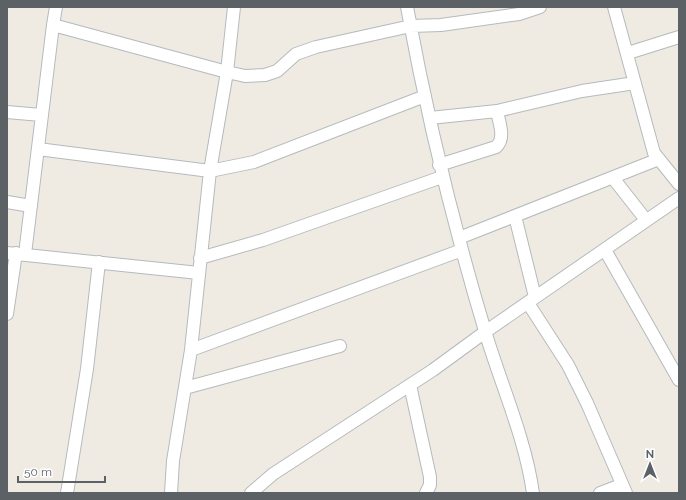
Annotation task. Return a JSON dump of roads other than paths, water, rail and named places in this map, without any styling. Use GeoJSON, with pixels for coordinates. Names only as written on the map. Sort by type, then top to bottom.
{"type":"FeatureCollection","features":[{"type":"Feature","properties":{"kind":"street"},"geometry":{"type":"LineString","coordinates":[[7,314],[16,253],[31,206],[41,115],[56,7]]}},
{"type":"Feature","properties":{"kind":"street"},"geometry":{"type":"LineString","coordinates":[[171,493],[173,461],[191,350],[210,171],[227,72],[234,7]]}},
{"type":"Feature","properties":{"kind":"street"},"geometry":{"type":"LineString","coordinates":[[407,7],[441,171],[485,332],[526,455],[533,493]]}},
{"type":"Feature","properties":{"kind":"street"},"geometry":{"type":"LineString","coordinates":[[53,25],[245,76],[265,75],[277,71],[296,54],[316,47],[411,26],[441,25],[512,15],[540,7]]}},
{"type":"Feature","properties":{"kind":"street"},"geometry":{"type":"LineString","coordinates":[[614,7],[628,53],[654,153],[679,184]]}},
{"type":"Feature","properties":{"kind":"street"},"geometry":{"type":"LineString","coordinates":[[628,53],[679,37]]}},
{"type":"Feature","properties":{"kind":"street"},"geometry":{"type":"LineString","coordinates":[[430,118],[496,111],[576,92],[635,83]]}},
{"type":"Feature","properties":{"kind":"street"},"geometry":{"type":"LineString","coordinates":[[38,149],[210,171],[254,162],[425,96]]}},
{"type":"Feature","properties":{"kind":"street"},"geometry":{"type":"LineString","coordinates":[[200,258],[263,240],[441,171],[496,147],[500,144],[502,136],[496,111]]}},
{"type":"Feature","properties":{"kind":"street"},"geometry":{"type":"LineString","coordinates":[[7,112],[41,115]]}},
{"type":"Feature","properties":{"kind":"street"},"geometry":{"type":"LineString","coordinates":[[459,238],[659,160]]}},
{"type":"Feature","properties":{"kind":"street"},"geometry":{"type":"LineString","coordinates":[[613,178],[646,220]]}},
{"type":"Feature","properties":{"kind":"street"},"geometry":{"type":"LineString","coordinates":[[251,493],[263,481],[410,385],[679,198]]}},
{"type":"Feature","properties":{"kind":"street"},"geometry":{"type":"LineString","coordinates":[[7,202],[31,206]]}},
{"type":"Feature","properties":{"kind":"street"},"geometry":{"type":"LineString","coordinates":[[515,216],[532,300],[568,364],[587,403],[624,489],[600,493]]}},
{"type":"Feature","properties":{"kind":"street"},"geometry":{"type":"LineString","coordinates":[[191,350],[462,250]]}},
{"type":"Feature","properties":{"kind":"street"},"geometry":{"type":"LineString","coordinates":[[605,250],[679,380]]}},
{"type":"Feature","properties":{"kind":"street"},"geometry":{"type":"LineString","coordinates":[[16,253],[199,273]]}},
{"type":"Feature","properties":{"kind":"street"},"geometry":{"type":"LineString","coordinates":[[67,493],[87,369],[99,262]]}},
{"type":"Feature","properties":{"kind":"street"},"geometry":{"type":"LineString","coordinates":[[185,388],[233,377],[340,346]]}},
{"type":"Feature","properties":{"kind":"street"},"geometry":{"type":"LineString","coordinates":[[410,385],[430,477],[430,485],[426,493]]}},
{"type":"Feature","properties":{"kind":"street"},"geometry":{"type":"LineString","coordinates":[[263,481],[268,493]]}}]}
